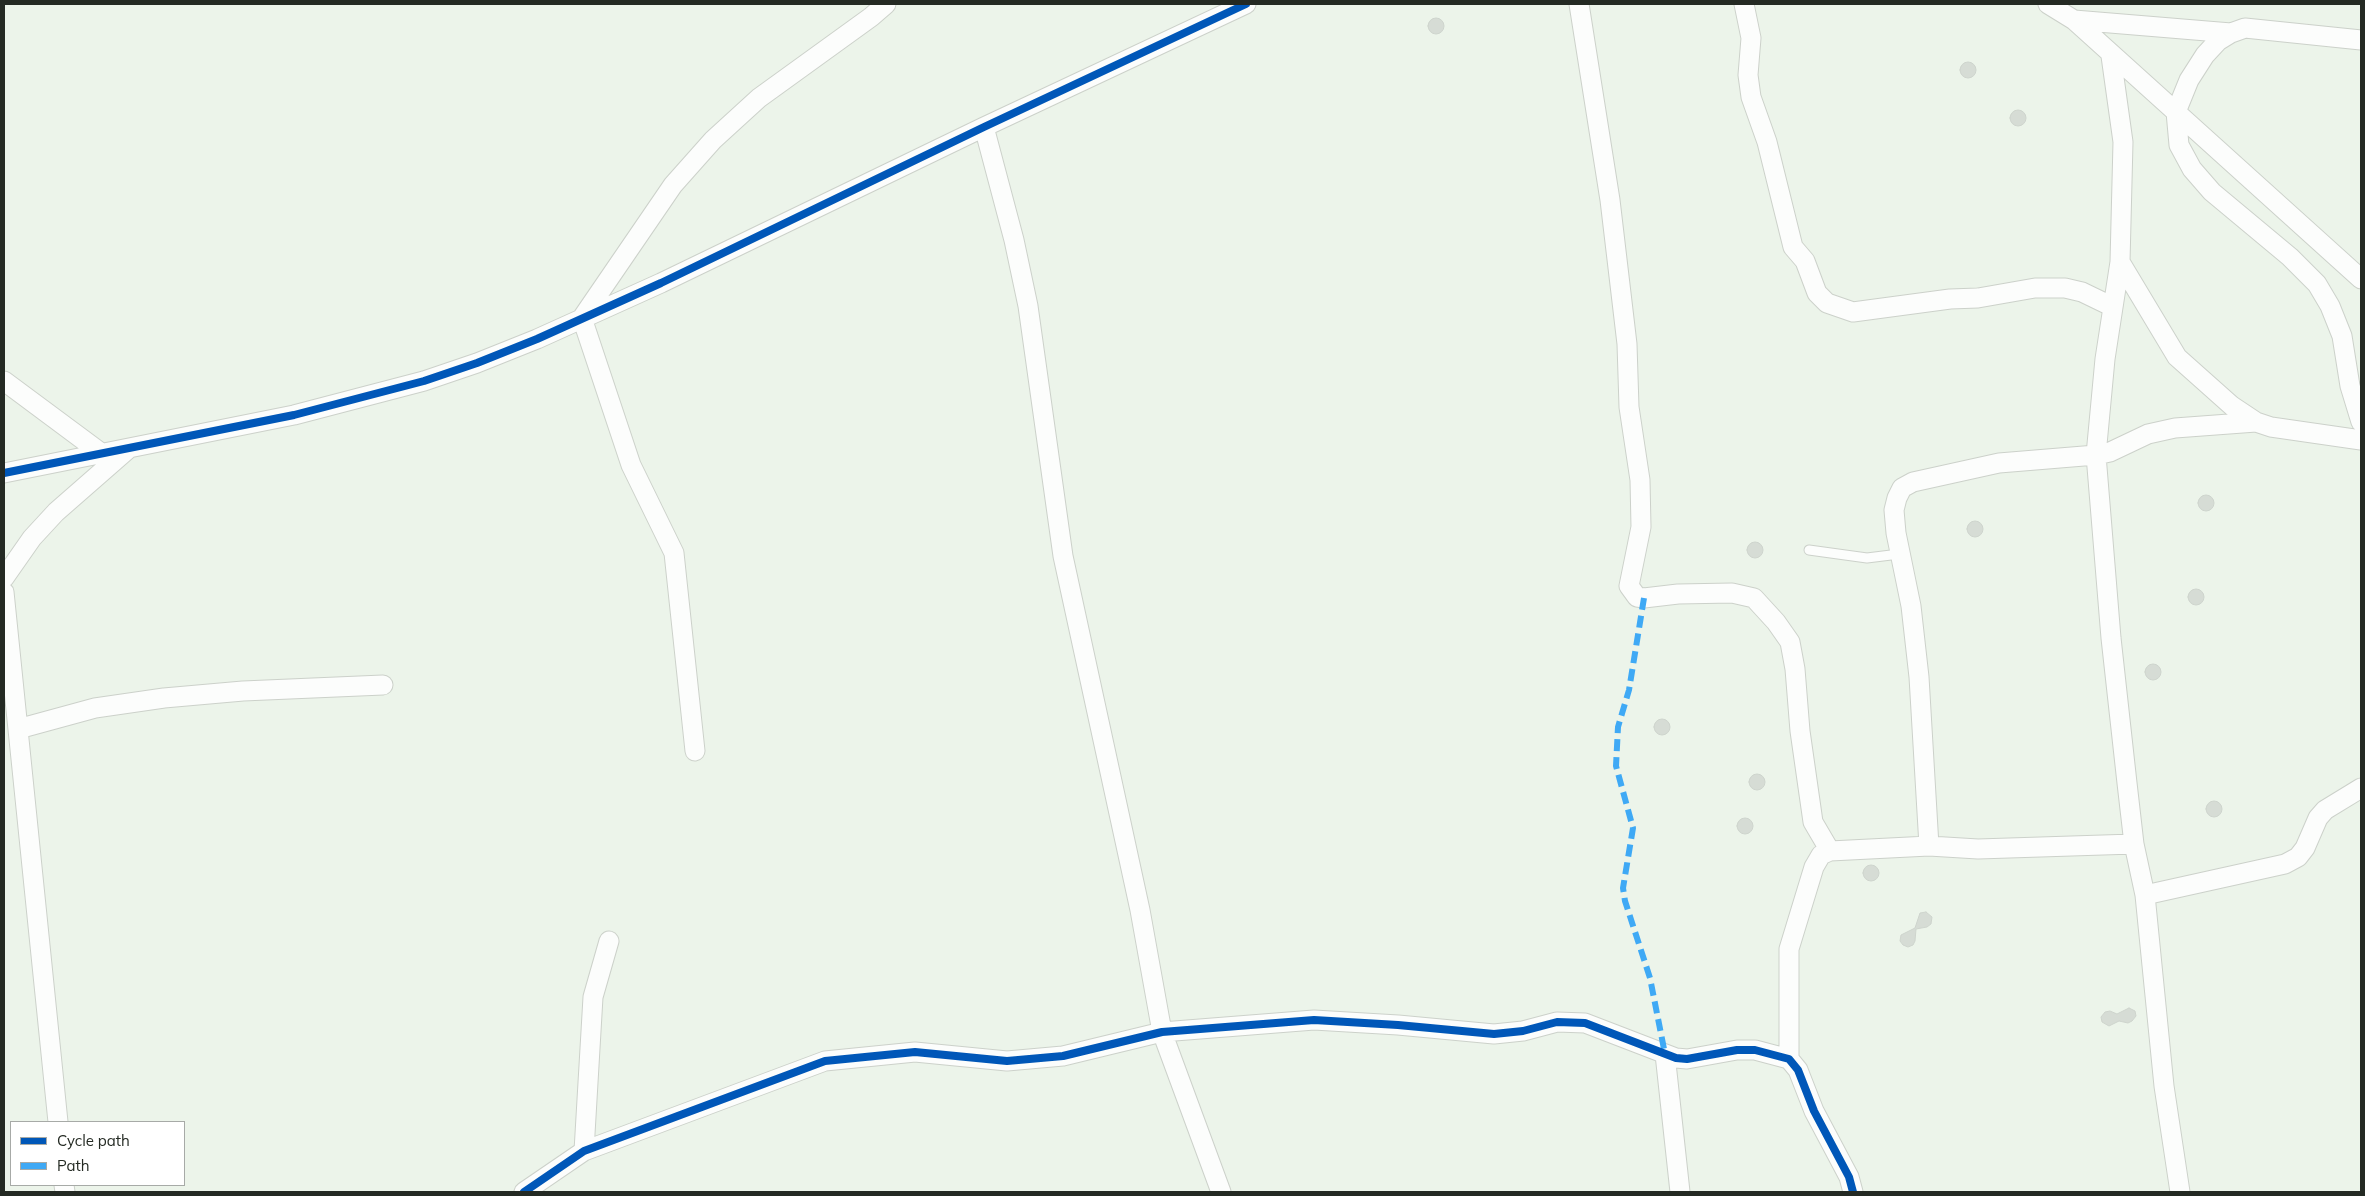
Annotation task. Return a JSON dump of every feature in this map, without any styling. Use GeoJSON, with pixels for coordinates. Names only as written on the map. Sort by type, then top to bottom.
{"type":"FeatureCollection","features":[{"type":"Feature","properties":{"kind":"street"},"geometry":{"type":"LineString","coordinates":[[582,318],[673,185],[713,140],[759,98],[872,17],[886,4]]}},
{"type":"Feature","properties":{"kind":"street"},"geometry":{"type":"LineString","coordinates":[[4,473],[294,415],[424,380],[485,360],[661,283],[984,127],[1246,4]]}},
{"type":"Feature","properties":{"kind":"street"},"geometry":{"type":"LineString","coordinates":[[1579,4],[1610,200],[1627,344],[1629,407],[1640,480],[1641,527],[1629,586],[1637,597],[1644,598],[1678,594],[1732,593],[1754,598],[1776,622],[1790,642],[1795,669],[1801,740],[1813,822],[1830,851]]}},
{"type":"Feature","properties":{"kind":"street"},"geometry":{"type":"LineString","coordinates":[[1744,4],[1751,38],[1748,75],[1751,97],[1767,142],[1793,247],[1805,261],[1817,293],[1827,303],[1840,309],[1861,311],[1950,299],[1978,298],[2034,288],[2065,288],[2082,292],[2113,307]]}},
{"type":"Feature","properties":{"kind":"street"},"geometry":{"type":"LineString","coordinates":[[2061,10],[2231,32]]}},
{"type":"Feature","properties":{"kind":"street"},"geometry":{"type":"LineString","coordinates":[[2061,10],[2361,278]]}},
{"type":"Feature","properties":{"kind":"street"},"geometry":{"type":"LineString","coordinates":[[2361,40],[2245,28],[2231,32],[2218,40],[2205,54],[2189,80],[2176,112],[2179,145],[2192,169],[2212,192],[2290,256],[2317,284],[2330,306],[2342,336],[2350,386],[2361,422]]}},
{"type":"Feature","properties":{"kind":"street"},"geometry":{"type":"LineString","coordinates":[[2111,56],[2123,142],[2120,262],[2105,359],[2096,455],[2111,638],[2134,844],[2145,895],[2164,1086],[2180,1192]]}},
{"type":"Feature","properties":{"kind":"street"},"geometry":{"type":"LineString","coordinates":[[984,127],[1014,240],[1028,306],[1064,556],[1140,910],[1162,1032],[1221,1192]]}},
{"type":"Feature","properties":{"kind":"street"},"geometry":{"type":"LineString","coordinates":[[2120,262],[2177,357],[2210,388],[2256,422]]}},
{"type":"Feature","properties":{"kind":"street"},"geometry":{"type":"LineString","coordinates":[[582,318],[632,465],[674,553],[695,751]]}},
{"type":"Feature","properties":{"kind":"street"},"geometry":{"type":"LineString","coordinates":[[4,381],[102,453]]}},
{"type":"Feature","properties":{"kind":"street"},"geometry":{"type":"LineString","coordinates":[[1929,846],[1919,677],[1911,606],[1899,554],[1894,510],[1902,488],[1913,482],[1999,463],[2096,455],[2110,452],[2148,434],[2175,428],[2256,422],[2311,434],[2361,440]]}},
{"type":"Feature","properties":{"kind":"street"},"geometry":{"type":"LineString","coordinates":[[4,578],[32,538],[56,512],[128,449]]}},
{"type":"Feature","properties":{"kind":"street"},"geometry":{"type":"LineString","coordinates":[[4,592],[58,1121]]}},
{"type":"Feature","properties":{"kind":"street"},"geometry":{"type":"LineString","coordinates":[[18,729],[94,708],[164,698],[243,691],[383,685]]}},
{"type":"Feature","properties":{"kind":"street"},"geometry":{"type":"LineString","coordinates":[[2145,895],[2285,864],[2298,857],[2305,848],[2318,818],[2325,810],[2361,788]]}},
{"type":"Feature","properties":{"kind":"street"},"geometry":{"type":"LineString","coordinates":[[1853,1192],[1845,1168],[1814,1111],[1798,1070],[1789,1058],[1789,950],[1814,867],[1821,856],[1830,851],[1929,846],[1978,849],[2134,844]]}},
{"type":"Feature","properties":{"kind":"street"},"geometry":{"type":"LineString","coordinates":[[584,1150],[593,997],[610,941]]}},
{"type":"Feature","properties":{"kind":"street"},"geometry":{"type":"LineString","coordinates":[[524,1192],[531,1190],[584,1150],[825,1061],[915,1052],[1007,1061],[1063,1056],[1162,1032],[1314,1020],[1494,1034],[1557,1022],[1585,1023],[1665,1054],[1687,1059],[1737,1050],[1755,1050],[1789,1058]]}},
{"type":"Feature","properties":{"kind":"street"},"geometry":{"type":"LineString","coordinates":[[1665,1054],[1680,1192]]}},
{"type":"Feature","properties":{"kind":"lane"},"geometry":{"type":"LineString","coordinates":[[1808,550],[1867,558],[1899,554]]}},
{"type":"Feature","properties":{"kind":"building"},"geometry":{"type":"Polygon","coordinates":[[[1436,18],[1444,26],[1436,34],[1428,26],[1436,18]]]}},
{"type":"Feature","properties":{"kind":"building"},"geometry":{"type":"Polygon","coordinates":[[[1968,62],[1976,70],[1968,78],[1960,70],[1968,62]]]}},
{"type":"Feature","properties":{"kind":"building"},"geometry":{"type":"Polygon","coordinates":[[[2018,110],[2026,118],[2018,126],[2010,118],[2018,110]]]}},
{"type":"Feature","properties":{"kind":"building"},"geometry":{"type":"Polygon","coordinates":[[[2206,495],[2214,503],[2206,511],[2198,503],[2206,495]]]}},
{"type":"Feature","properties":{"kind":"building"},"geometry":{"type":"Polygon","coordinates":[[[1975,521],[1983,529],[1975,537],[1967,529],[1975,521]]]}},
{"type":"Feature","properties":{"kind":"building"},"geometry":{"type":"Polygon","coordinates":[[[1755,542],[1763,550],[1755,558],[1747,550],[1755,542]]]}},
{"type":"Feature","properties":{"kind":"building"},"geometry":{"type":"Polygon","coordinates":[[[2196,589],[2204,597],[2196,605],[2188,597],[2196,589]]]}},
{"type":"Feature","properties":{"kind":"building"},"geometry":{"type":"Polygon","coordinates":[[[2153,664],[2161,672],[2153,680],[2145,672],[2153,664]]]}},
{"type":"Feature","properties":{"kind":"building"},"geometry":{"type":"Polygon","coordinates":[[[1662,719],[1670,727],[1662,735],[1654,727],[1662,719]]]}},
{"type":"Feature","properties":{"kind":"building"},"geometry":{"type":"Polygon","coordinates":[[[1757,774],[1765,782],[1757,790],[1749,782],[1757,774]]]}},
{"type":"Feature","properties":{"kind":"building"},"geometry":{"type":"Polygon","coordinates":[[[2214,801],[2222,809],[2214,817],[2206,809],[2214,801]]]}},
{"type":"Feature","properties":{"kind":"building"},"geometry":{"type":"Polygon","coordinates":[[[1745,818],[1753,826],[1745,834],[1737,826],[1745,818]]]}},
{"type":"Feature","properties":{"kind":"building"},"geometry":{"type":"Polygon","coordinates":[[[1871,865],[1879,873],[1871,881],[1863,873],[1871,865]]]}},
{"type":"Feature","properties":{"kind":"building"},"geometry":{"type":"Polygon","coordinates":[[[1926,912],[1932,917],[1931,924],[1927,927],[1916,929],[1913,945],[1908,947],[1903,945],[1900,941],[1901,935],[1915,928],[1920,913],[1926,912]]]}},
{"type":"Feature","properties":{"kind":"building"},"geometry":{"type":"Polygon","coordinates":[[[2129,1008],[2135,1011],[2136,1016],[2132,1021],[2128,1023],[2119,1021],[2109,1026],[2102,1022],[2101,1017],[2105,1012],[2110,1011],[2117,1014],[2129,1008]]]}},
{"type":"Feature","properties":{"kind":"marked path"},"geometry":{"type":"LineString","coordinates":[[1644,598],[1629,690],[1618,727],[1616,766],[1633,828],[1623,888],[1625,901],[1650,978],[1665,1054]]}},
{"type":"Feature","properties":{"kind":"cycle path"},"geometry":{"type":"LineString","coordinates":[[4,473],[294,415],[424,381],[477,363],[537,339],[661,283],[984,127],[1246,4]]}},
{"type":"Feature","properties":{"kind":"cycle path"},"geometry":{"type":"LineString","coordinates":[[524,1192],[584,1151],[825,1061],[915,1052],[1007,1061],[1063,1056],[1162,1032],[1314,1020],[1398,1025],[1494,1034],[1523,1031],[1557,1022],[1585,1023],[1676,1058],[1687,1059],[1737,1050],[1755,1050],[1789,1059],[1798,1070],[1814,1111],[1849,1177],[1853,1192]]}}]}
